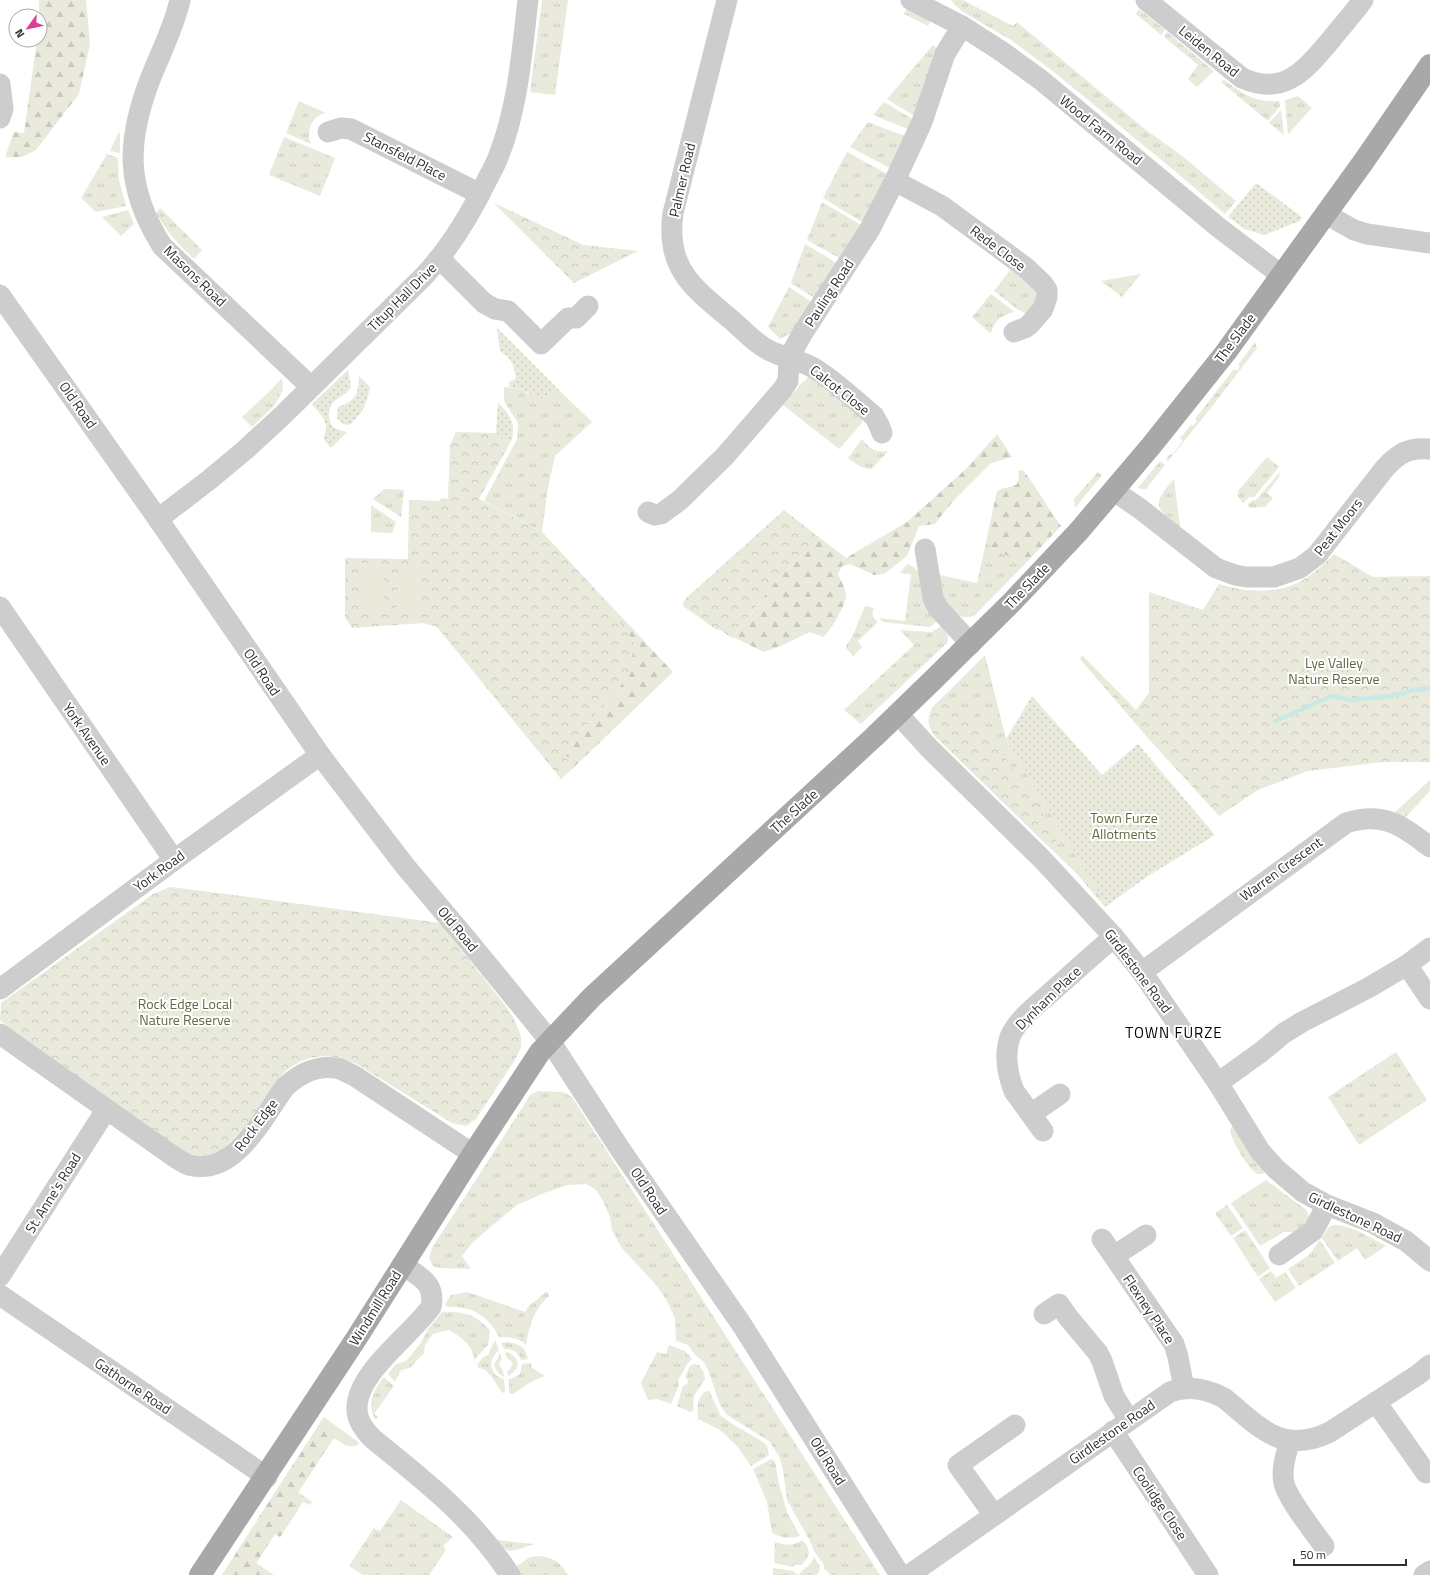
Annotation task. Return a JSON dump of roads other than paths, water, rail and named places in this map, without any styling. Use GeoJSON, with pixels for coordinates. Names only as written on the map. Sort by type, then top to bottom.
{"type":"FeatureCollection","features":[{"type":"Feature","properties":{"kind":"main road","name":"The Slade"},"geometry":{"type":"LineString","coordinates":[[550,1041],[592,997],[898,714],[971,644],[1079,531],[1114,491],[1226,352],[1326,214],[1430,65]]}},
{"type":"Feature","properties":{"kind":"main road","name":"Windmill Road"},"geometry":{"type":"LineString","coordinates":[[200,1575],[267,1477],[473,1154],[540,1052],[550,1041]]}},
{"type":"Feature","properties":{"kind":"street","name":"Masons Road"},"geometry":{"type":"LineString","coordinates":[[180,0],[165,45],[151,78],[137,118],[133,141],[134,166],[140,204],[162,246],[310,386]]}},
{"type":"Feature","properties":{"kind":"street","name":"Titup Hall Drive"},"geometry":{"type":"LineString","coordinates":[[158,520],[245,450],[440,259],[460,230],[499,155],[513,107],[528,0]]}},
{"type":"Feature","properties":{"kind":"street","name":"Palmer Road"},"geometry":{"type":"LineString","coordinates":[[726,0],[673,213],[672,244],[676,259],[681,269],[698,292],[759,344],[774,353],[789,358]]}},
{"type":"Feature","properties":{"kind":"street","name":"Leiden Road"},"geometry":{"type":"LineString","coordinates":[[1146,0],[1242,78],[1251,82],[1269,84],[1285,82],[1302,72],[1363,0]]}},
{"type":"Feature","properties":{"kind":"street","name":"Wood Farm Road"},"geometry":{"type":"LineString","coordinates":[[920,2],[962,26],[1001,51],[1041,80],[1218,227],[1281,275]]}},
{"type":"Feature","properties":{"kind":"street","name":"Pauling Road"},"geometry":{"type":"LineString","coordinates":[[648,512],[655,515],[662,514],[695,486],[734,445],[783,389],[788,381],[789,358],[802,334],[870,229],[895,181],[922,122],[945,54],[962,26]]}},
{"type":"Feature","properties":{"kind":"street"},"geometry":{"type":"LineString","coordinates":[[0,84],[3,109],[0,118]]}},
{"type":"Feature","properties":{"kind":"street","name":"Stansfeld Place"},"geometry":{"type":"LineString","coordinates":[[328,132],[341,128],[351,129],[480,194]]}},
{"type":"Feature","properties":{"kind":"street","name":"Rede Close"},"geometry":{"type":"LineString","coordinates":[[895,181],[942,206],[1030,272],[1043,284],[1047,290],[1047,297],[1043,308],[1035,320],[1026,328],[1014,332]]}},
{"type":"Feature","properties":{"kind":"street"},"geometry":{"type":"LineString","coordinates":[[1326,214],[1354,230],[1367,234],[1430,243]]}},
{"type":"Feature","properties":{"kind":"street"},"geometry":{"type":"LineString","coordinates":[[440,259],[484,303],[494,309],[508,311],[536,349],[568,318],[576,318],[588,306]]}},
{"type":"Feature","properties":{"kind":"street","name":"Old Road"},"geometry":{"type":"LineString","coordinates":[[0,295],[158,520],[320,755],[404,866],[469,942],[550,1041],[620,1149],[742,1325],[900,1575]]}},
{"type":"Feature","properties":{"kind":"street","name":"Calcot Close"},"geometry":{"type":"LineString","coordinates":[[789,358],[804,362],[817,370],[847,394],[874,416],[882,433]]}},
{"type":"Feature","properties":{"kind":"street","name":"Peat Moors"},"geometry":{"type":"LineString","coordinates":[[1114,491],[1139,508],[1216,568],[1246,578],[1274,577],[1300,568],[1317,555],[1384,468],[1396,456],[1405,451],[1420,448],[1430,449]]}},
{"type":"Feature","properties":{"kind":"street"},"geometry":{"type":"LineString","coordinates":[[925,549],[933,598],[938,608],[971,644]]}},
{"type":"Feature","properties":{"kind":"street","name":"York Avenue"},"geometry":{"type":"LineString","coordinates":[[0,607],[174,860]]}},
{"type":"Feature","properties":{"kind":"street","name":"Girdlestone Road"},"geometry":{"type":"LineString","coordinates":[[898,714],[930,748],[1042,859],[1114,937],[1142,972],[1218,1083],[1260,1151],[1276,1169],[1303,1192],[1327,1206],[1373,1223],[1406,1241],[1430,1261]]}},
{"type":"Feature","properties":{"kind":"street","name":"York Road"},"geometry":{"type":"LineString","coordinates":[[0,989],[174,860],[320,755]]}},
{"type":"Feature","properties":{"kind":"street","name":"Warren Crescent"},"geometry":{"type":"LineString","coordinates":[[1142,972],[1330,833],[1346,823],[1364,818],[1389,820],[1399,825],[1430,847]]}},
{"type":"Feature","properties":{"kind":"street","name":"Dynham Place"},"geometry":{"type":"LineString","coordinates":[[1043,1131],[1014,1091],[1009,1077],[1006,1063],[1010,1037],[1028,1014],[1114,937]]}},
{"type":"Feature","properties":{"kind":"street"},"geometry":{"type":"LineString","coordinates":[[1218,1083],[1261,1052],[1284,1033],[1368,988],[1407,965],[1430,948]]}},
{"type":"Feature","properties":{"kind":"street"},"geometry":{"type":"LineString","coordinates":[[1407,965],[1430,999]]}},
{"type":"Feature","properties":{"kind":"street","name":"Rock Edge"},"geometry":{"type":"LineString","coordinates":[[0,1034],[172,1156],[188,1164],[202,1166],[217,1163],[231,1156],[245,1144],[285,1086],[306,1072],[321,1068],[337,1068],[353,1075],[473,1154]]}},
{"type":"Feature","properties":{"kind":"street"},"geometry":{"type":"LineString","coordinates":[[1031,1114],[1060,1094]]}},
{"type":"Feature","properties":{"kind":"street","name":"St. Anne's Road"},"geometry":{"type":"LineString","coordinates":[[0,1276],[106,1110]]}},
{"type":"Feature","properties":{"kind":"street"},"geometry":{"type":"LineString","coordinates":[[1279,1255],[1313,1231],[1327,1206]]}},
{"type":"Feature","properties":{"kind":"street"},"geometry":{"type":"LineString","coordinates":[[1114,1256],[1146,1235]]}},
{"type":"Feature","properties":{"kind":"street","name":"Flexney Place"},"geometry":{"type":"LineString","coordinates":[[1102,1238],[1174,1344],[1184,1388]]}},
{"type":"Feature","properties":{"kind":"street"},"geometry":{"type":"LineString","coordinates":[[402,1265],[427,1282],[431,1288],[432,1295],[430,1307],[378,1364],[361,1389],[356,1408],[358,1417],[366,1433],[431,1486],[463,1515],[503,1564],[510,1575]]}},
{"type":"Feature","properties":{"kind":"street","name":"Gathorne Road"},"geometry":{"type":"LineString","coordinates":[[0,1295],[267,1477]]}},
{"type":"Feature","properties":{"kind":"street","name":"Coolidge Close"},"geometry":{"type":"LineString","coordinates":[[1044,1314],[1059,1304],[1068,1317],[1091,1343],[1102,1361],[1114,1396],[1121,1426],[1208,1575]]}},
{"type":"Feature","properties":{"kind":"street","name":"Girdlestone Road"},"geometry":{"type":"LineString","coordinates":[[908,1575],[1170,1392],[1184,1388],[1201,1389],[1218,1395],[1224,1398],[1272,1436],[1290,1440],[1303,1440],[1321,1436],[1419,1374],[1430,1364]]}},
{"type":"Feature","properties":{"kind":"street"},"geometry":{"type":"LineString","coordinates":[[1376,1402],[1426,1473]]}},
{"type":"Feature","properties":{"kind":"street"},"geometry":{"type":"LineString","coordinates":[[994,1515],[958,1465],[1015,1425]]}},
{"type":"Feature","properties":{"kind":"street"},"geometry":{"type":"LineString","coordinates":[[1290,1440],[1284,1466],[1284,1484],[1324,1546]]}},
{"type":"Feature","properties":{"kind":"street"},"geometry":{"type":"LineString","coordinates":[[1424,1575],[1430,1571]]}},
{"type":"Feature","properties":{"kind":"waterway"},"geometry":{"type":"LineString","coordinates":[[1275,721],[1332,696],[1352,700],[1391,696],[1413,690],[1430,688]]}},
{"type":"Feature","properties":{"kind":"district","name":"TOWN FURZE"},"geometry":{"type":"Point","coordinates":[1174,1033]}},
{"type":"Feature","properties":{"kind":"park label","name":"Lye Valley Nature Reserve"},"geometry":{"type":"Point","coordinates":[1334,672]}},
{"type":"Feature","properties":{"kind":"park label","name":"Town Furze Allotments"},"geometry":{"type":"Point","coordinates":[1124,826]}},
{"type":"Feature","properties":{"kind":"park label","name":"Rock Edge Local Nature Reserve"},"geometry":{"type":"Point","coordinates":[185,1012]}}]}
